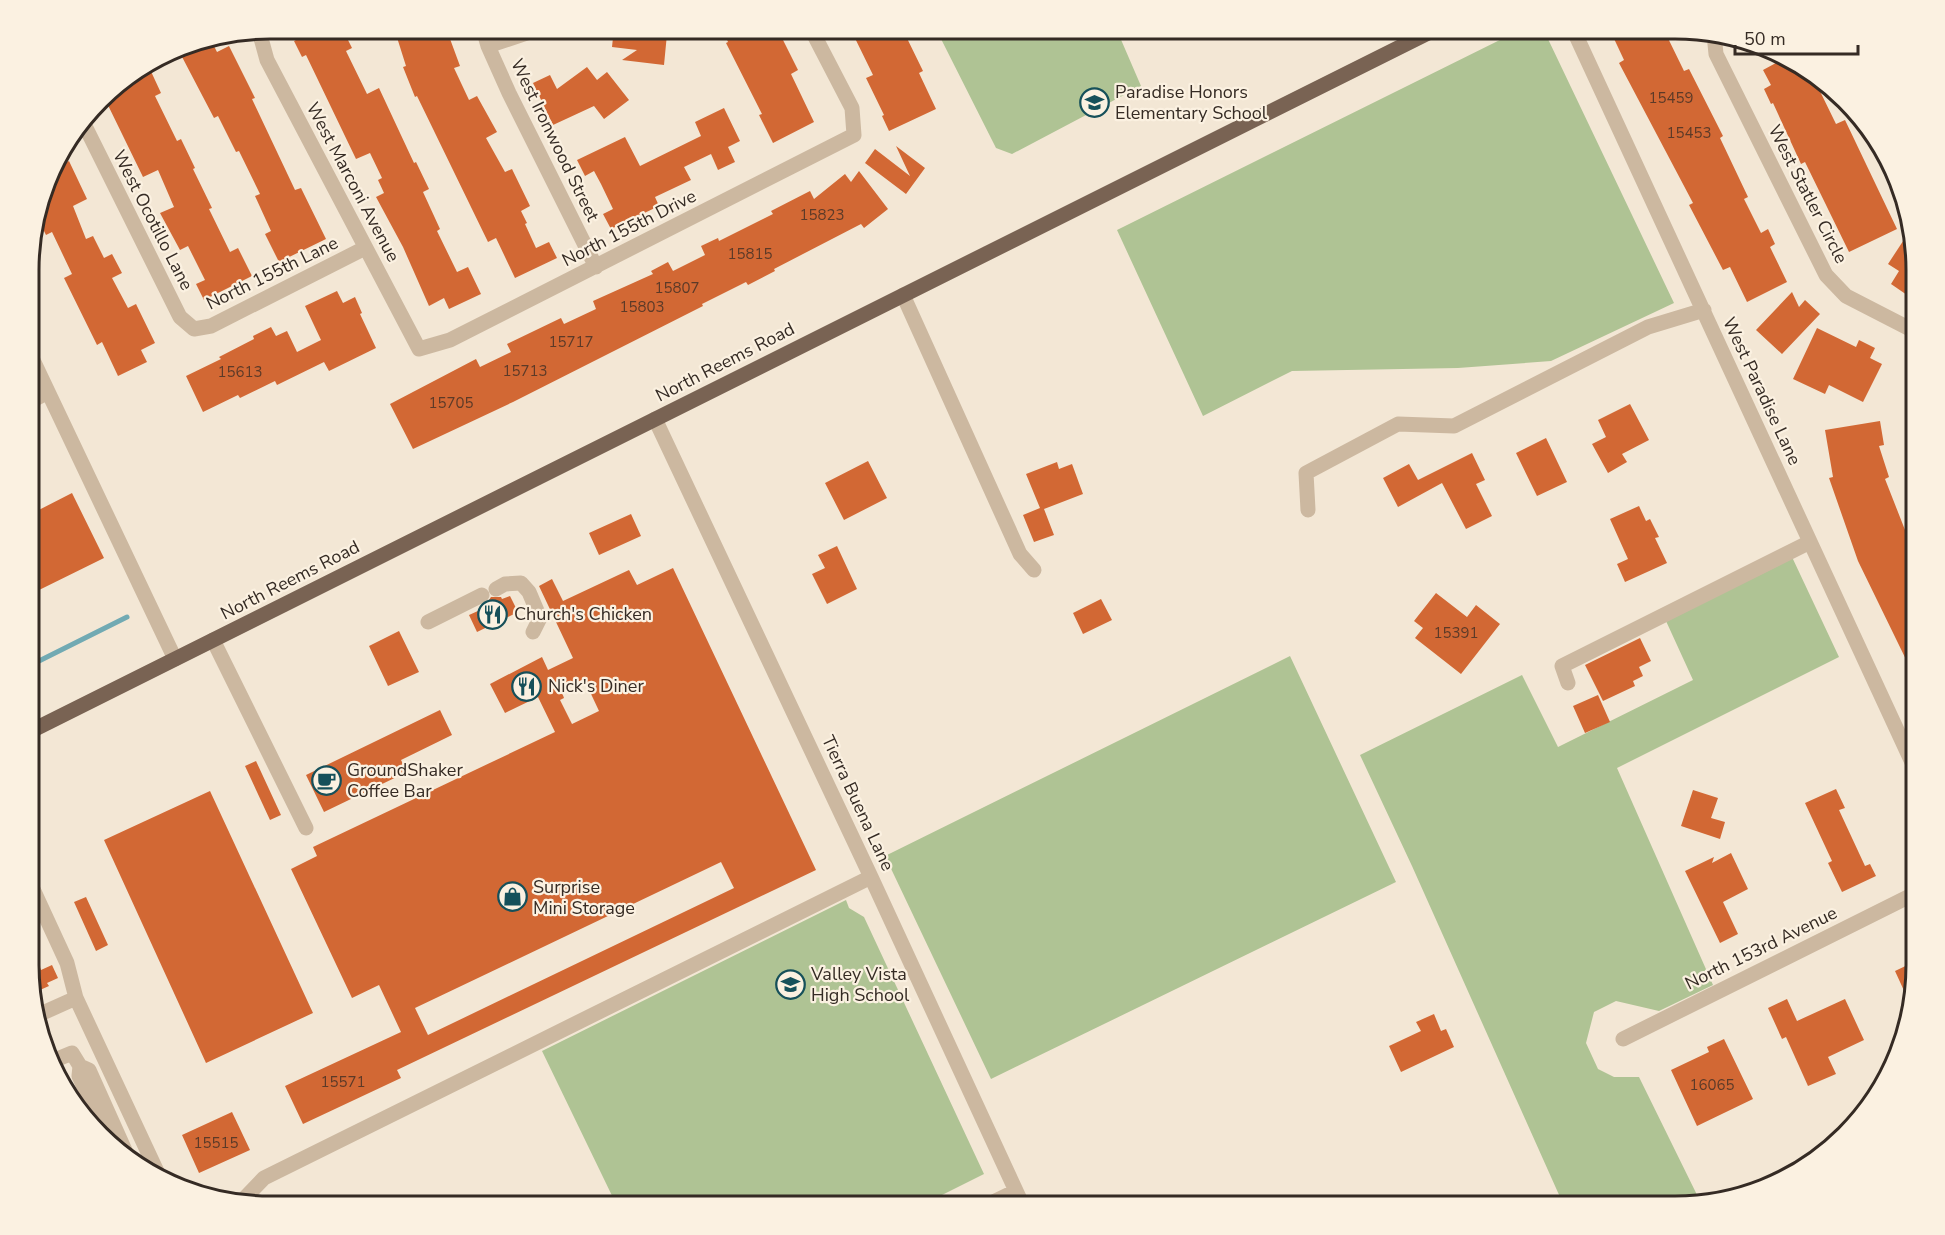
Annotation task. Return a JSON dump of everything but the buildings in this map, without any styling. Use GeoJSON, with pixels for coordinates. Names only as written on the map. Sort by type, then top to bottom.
{"type":"FeatureCollection","features":[{"type":"Feature","properties":{"kind":"main road","name":"North Reems Road"},"geometry":{"type":"LineString","coordinates":[[39,727],[1414,39]]}},
{"type":"Feature","properties":{"kind":"street","name":"West Marconi Avenue"},"geometry":{"type":"LineString","coordinates":[[261,39],[267,60],[419,349]]}},
{"type":"Feature","properties":{"kind":"street","name":"West Ironwood Street"},"geometry":{"type":"LineString","coordinates":[[486,39],[509,93],[596,267]]}},
{"type":"Feature","properties":{"kind":"street"},"geometry":{"type":"LineString","coordinates":[[488,46],[508,39]]}},
{"type":"Feature","properties":{"kind":"street","name":"North 155th Drive"},"geometry":{"type":"LineString","coordinates":[[419,349],[450,340],[854,135],[852,108],[818,39]]}},
{"type":"Feature","properties":{"kind":"street","name":"West Paradise Lane"},"geometry":{"type":"LineString","coordinates":[[1578,39],[1906,749]]}},
{"type":"Feature","properties":{"kind":"street","name":"West Statler Circle"},"geometry":{"type":"LineString","coordinates":[[1715,42],[1716,54],[1826,275],[1846,296],[1906,327]]}},
{"type":"Feature","properties":{"kind":"street","name":"West Ocotillo Lane"},"geometry":{"type":"LineString","coordinates":[[87,130],[180,317],[194,329]]}},
{"type":"Feature","properties":{"kind":"street","name":"North 155th Lane"},"geometry":{"type":"LineString","coordinates":[[194,329],[211,326],[365,248]]}},
{"type":"Feature","properties":{"kind":"street"},"geometry":{"type":"LineString","coordinates":[[903,295],[1020,554],[1034,570]]}},
{"type":"Feature","properties":{"kind":"street"},"geometry":{"type":"LineString","coordinates":[[1308,510],[1306,473],[1398,424],[1454,426],[1648,327],[1704,310]]}},
{"type":"Feature","properties":{"kind":"street"},"geometry":{"type":"LineString","coordinates":[[39,373],[175,659]]}},
{"type":"Feature","properties":{"kind":"street"},"geometry":{"type":"LineString","coordinates":[[39,397],[48,392]]}},
{"type":"Feature","properties":{"kind":"street","name":"Tierra Buena Lane"},"geometry":{"type":"LineString","coordinates":[[655,419],[1018,1196]]}},
{"type":"Feature","properties":{"kind":"street"},"geometry":{"type":"LineString","coordinates":[[1568,683],[1562,666],[1810,542]]}},
{"type":"Feature","properties":{"kind":"street"},"geometry":{"type":"LineString","coordinates":[[428,621],[506,584],[521,583],[529,592],[540,618],[532,632]]}},
{"type":"Feature","properties":{"kind":"street"},"geometry":{"type":"LineString","coordinates":[[213,640],[306,828]]}},
{"type":"Feature","properties":{"kind":"street"},"geometry":{"type":"LineString","coordinates":[[248,1195],[264,1178],[871,877]]}},
{"type":"Feature","properties":{"kind":"street","name":"North 153rd Avenue"},"geometry":{"type":"LineString","coordinates":[[1623,1039],[1906,898]]}},
{"type":"Feature","properties":{"kind":"street"},"geometry":{"type":"LineString","coordinates":[[39,902],[67,963],[76,998],[154,1164]]}},
{"type":"Feature","properties":{"kind":"street"},"geometry":{"type":"LineString","coordinates":[[44,1012],[76,998]]}},
{"type":"Feature","properties":{"kind":"street"},"geometry":{"type":"LineString","coordinates":[[59,1058],[72,1053],[80,1066],[88,1071],[120,1141]]}},
{"type":"Feature","properties":{"kind":"street"},"geometry":{"type":"LineString","coordinates":[[80,1066],[79,1076],[100,1121]]}},
{"type":"Feature","properties":{"kind":"street"},"geometry":{"type":"LineString","coordinates":[[1006,1196],[1016,1191]]}},
{"type":"Feature","properties":{"kind":"green space"},"geometry":{"type":"Polygon","coordinates":[[[941,39],[1121,39],[1141,86],[1012,154],[996,148],[941,39]]]}},
{"type":"Feature","properties":{"kind":"green space"},"geometry":{"type":"Polygon","coordinates":[[[1502,39],[1548,39],[1674,303],[1551,361],[1458,368],[1292,371],[1203,416],[1117,230],[1502,39]]]}},
{"type":"Feature","properties":{"kind":"green space"},"geometry":{"type":"Polygon","coordinates":[[[1792,557],[1839,657],[1617,768],[1713,985],[1659,1011],[1616,1001],[1594,1012],[1586,1043],[1598,1069],[1614,1077],[1639,1077],[1697,1195],[1560,1196],[1360,755],[1522,675],[1558,747],[1693,680],[1666,621],[1792,557]]]}},
{"type":"Feature","properties":{"kind":"green space"},"geometry":{"type":"Polygon","coordinates":[[[1290,656],[1396,882],[991,1079],[885,856],[1290,656]]]}},
{"type":"Feature","properties":{"kind":"green space","name":"Valley Vista High School"},"geometry":{"type":"Polygon","coordinates":[[[846,900],[849,908],[864,917],[984,1174],[940,1196],[612,1196],[542,1051],[846,900]]]}},
{"type":"Feature","properties":{"kind":"waterway"},"geometry":{"type":"LineString","coordinates":[[39,661],[127,617]]}},
{"type":"Feature","properties":{"kind":"place","name":"Paradise Honors Elementary School"},"geometry":{"type":"Point","coordinates":[1094,102]}},
{"type":"Feature","properties":{"kind":"place","name":"Church's Chicken"},"geometry":{"type":"Point","coordinates":[493,614]}},
{"type":"Feature","properties":{"kind":"place","name":"Nick's Diner"},"geometry":{"type":"Point","coordinates":[527,686]}},
{"type":"Feature","properties":{"kind":"place","name":"GroundShaker Coffee Bar"},"geometry":{"type":"Point","coordinates":[326,780]}},
{"type":"Feature","properties":{"kind":"place","name":"Surprise Mini Storage"},"geometry":{"type":"Point","coordinates":[512,897]}},
{"type":"Feature","properties":{"kind":"place","name":"Valley Vista High School"},"geometry":{"type":"Point","coordinates":[790,984]}}]}
